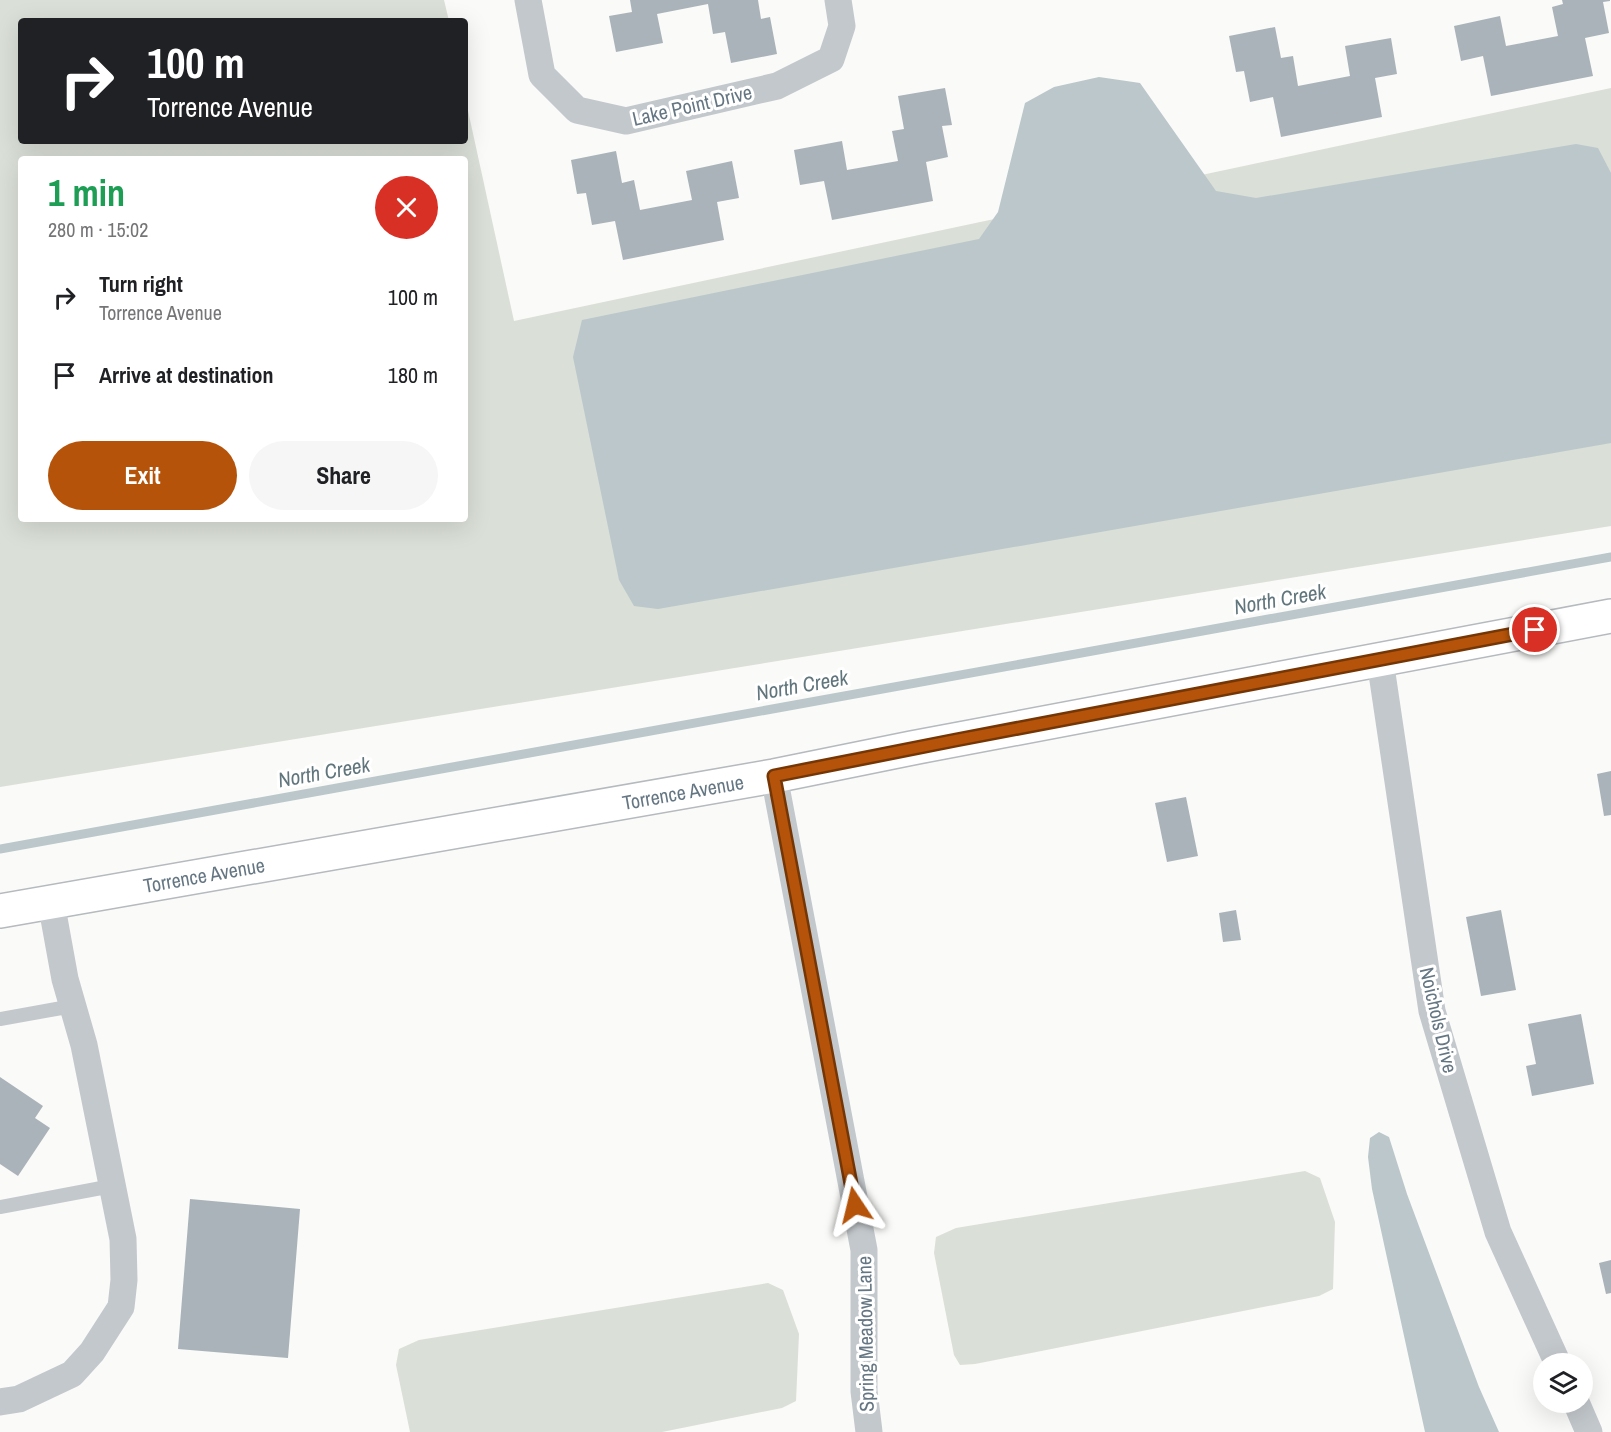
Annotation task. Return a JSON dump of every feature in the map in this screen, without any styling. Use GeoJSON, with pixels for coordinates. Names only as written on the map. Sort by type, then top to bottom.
{"type":"FeatureCollection","features":[{"type":"Feature","properties":{"kind":"main road","name":"Torrence Avenue"},"geometry":{"type":"LineString","coordinates":[[0,911],[774,776],[1611,616]]}},
{"type":"Feature","properties":{"kind":"street","name":"Lake Point Drive"},"geometry":{"type":"LineString","coordinates":[[528,0],[542,75],[577,110],[626,121],[777,86],[831,59],[842,26],[838,0]]}},
{"type":"Feature","properties":{"kind":"street","name":"Noichols Drive"},"geometry":{"type":"LineString","coordinates":[[1380,660],[1432,1011],[1498,1232],[1553,1353]]}},
{"type":"Feature","properties":{"kind":"street","name":"Spring Meadow Lane"},"geometry":{"type":"LineString","coordinates":[[774,776],[864,1250],[864,1391],[869,1432]]}},
{"type":"Feature","properties":{"kind":"street"},"geometry":{"type":"LineString","coordinates":[[0,1402],[19,1399],[72,1374],[92,1352],[121,1307],[124,1280],[123,1239],[84,1045],[65,979],[51,902]]}},
{"type":"Feature","properties":{"kind":"street"},"geometry":{"type":"LineString","coordinates":[[1581,1413],[1589,1432]]}},
{"type":"Feature","properties":{"kind":"lane"},"geometry":{"type":"LineString","coordinates":[[0,1019],[73,1006]]}},
{"type":"Feature","properties":{"kind":"lane"},"geometry":{"type":"LineString","coordinates":[[0,1207],[112,1186]]}},
{"type":"Feature","properties":{"kind":"shaded area"},"geometry":{"type":"Polygon","coordinates":[[[0,0],[444,0],[448,18],[18,18],[18,144],[468,144],[468,111],[514,321],[1611,88],[1611,526],[0,787],[0,0]]]}},
{"type":"Feature","properties":{"kind":"shaded area"},"geometry":{"type":"Polygon","coordinates":[[[1099,77],[1140,83],[1216,191],[1256,198],[1576,144],[1598,148],[1611,173],[1611,443],[658,609],[634,606],[619,580],[573,357],[582,320],[979,239],[998,212],[1025,103],[1054,87],[1099,77]]]}},
{"type":"Feature","properties":{"kind":"shaded area"},"geometry":{"type":"Polygon","coordinates":[[[1379,1132],[1389,1137],[1407,1194],[1479,1387],[1499,1432],[1425,1432],[1372,1189],[1368,1157],[1370,1138],[1379,1132]]]}},
{"type":"Feature","properties":{"kind":"shaded area"},"geometry":{"type":"Polygon","coordinates":[[[1305,1171],[1320,1178],[1335,1222],[1333,1289],[1319,1296],[975,1364],[960,1365],[954,1355],[934,1253],[936,1237],[956,1228],[1305,1171]]]}},
{"type":"Feature","properties":{"kind":"shaded area"},"geometry":{"type":"Polygon","coordinates":[[[768,1283],[783,1290],[799,1334],[796,1401],[782,1408],[662,1432],[410,1432],[396,1365],[399,1349],[419,1340],[768,1283]]]}},
{"type":"Feature","properties":{"kind":"building"},"geometry":{"type":"Polygon","coordinates":[[[630,0],[758,0],[761,19],[770,17],[777,54],[731,63],[725,32],[713,34],[708,4],[657,14],[663,43],[616,52],[609,16],[632,12],[630,0]]]}},
{"type":"Feature","properties":{"kind":"building"},"geometry":{"type":"Polygon","coordinates":[[[1562,0],[1610,0],[1603,2],[1609,33],[1585,38],[1593,76],[1491,96],[1483,56],[1461,61],[1454,26],[1500,16],[1506,46],[1558,36],[1552,7],[1563,4],[1562,0]]]}},
{"type":"Feature","properties":{"kind":"building"},"geometry":{"type":"Polygon","coordinates":[[[1275,27],[1281,58],[1293,56],[1298,86],[1350,76],[1345,46],[1391,38],[1397,74],[1375,78],[1382,117],[1281,137],[1273,97],[1250,102],[1244,71],[1236,72],[1229,36],[1275,27]]]}},
{"type":"Feature","properties":{"kind":"building"},"geometry":{"type":"Polygon","coordinates":[[[945,88],[952,125],[942,126],[948,157],[926,162],[933,201],[832,220],[824,181],[800,185],[794,150],[842,141],[847,170],[898,161],[892,131],[904,129],[898,96],[945,88]]]}},
{"type":"Feature","properties":{"kind":"building"},"geometry":{"type":"Polygon","coordinates":[[[616,151],[622,183],[634,180],[640,210],[692,200],[686,171],[732,161],[739,198],[717,202],[724,240],[623,260],[615,221],[592,225],[586,193],[577,194],[571,160],[616,151]]]}},
{"type":"Feature","properties":{"kind":"building"},"geometry":{"type":"Polygon","coordinates":[[[1611,771],[1611,815],[1604,816],[1597,774],[1611,771]]]}},
{"type":"Feature","properties":{"kind":"building"},"geometry":{"type":"Polygon","coordinates":[[[1186,797],[1198,856],[1167,862],[1155,803],[1186,797]]]}},
{"type":"Feature","properties":{"kind":"building"},"geometry":{"type":"Polygon","coordinates":[[[1236,910],[1241,940],[1223,942],[1219,913],[1236,910]]]}},
{"type":"Feature","properties":{"kind":"building"},"geometry":{"type":"Polygon","coordinates":[[[1501,910],[1516,990],[1481,996],[1466,917],[1501,910]]]}},
{"type":"Feature","properties":{"kind":"building"},"geometry":{"type":"Polygon","coordinates":[[[1581,1014],[1594,1084],[1532,1096],[1526,1066],[1536,1064],[1528,1024],[1581,1014]]]}},
{"type":"Feature","properties":{"kind":"building"},"geometry":{"type":"Polygon","coordinates":[[[0,1077],[43,1106],[35,1118],[50,1128],[18,1176],[0,1164],[0,1077]]]}},
{"type":"Feature","properties":{"kind":"building"},"geometry":{"type":"Polygon","coordinates":[[[190,1199],[300,1209],[288,1358],[178,1349],[190,1199]]]}},
{"type":"Feature","properties":{"kind":"building"},"geometry":{"type":"Polygon","coordinates":[[[1611,1260],[1611,1293],[1606,1294],[1599,1263],[1611,1260]]]}},
{"type":"Feature","properties":{"kind":"waterway","name":"North Creek"},"geometry":{"type":"LineString","coordinates":[[0,849],[1611,557]]}},
{"type":"Feature","properties":{"kind":"route"},"geometry":{"type":"LineString","coordinates":[[855,1205],[774,776],[1535,630]]}}]}
